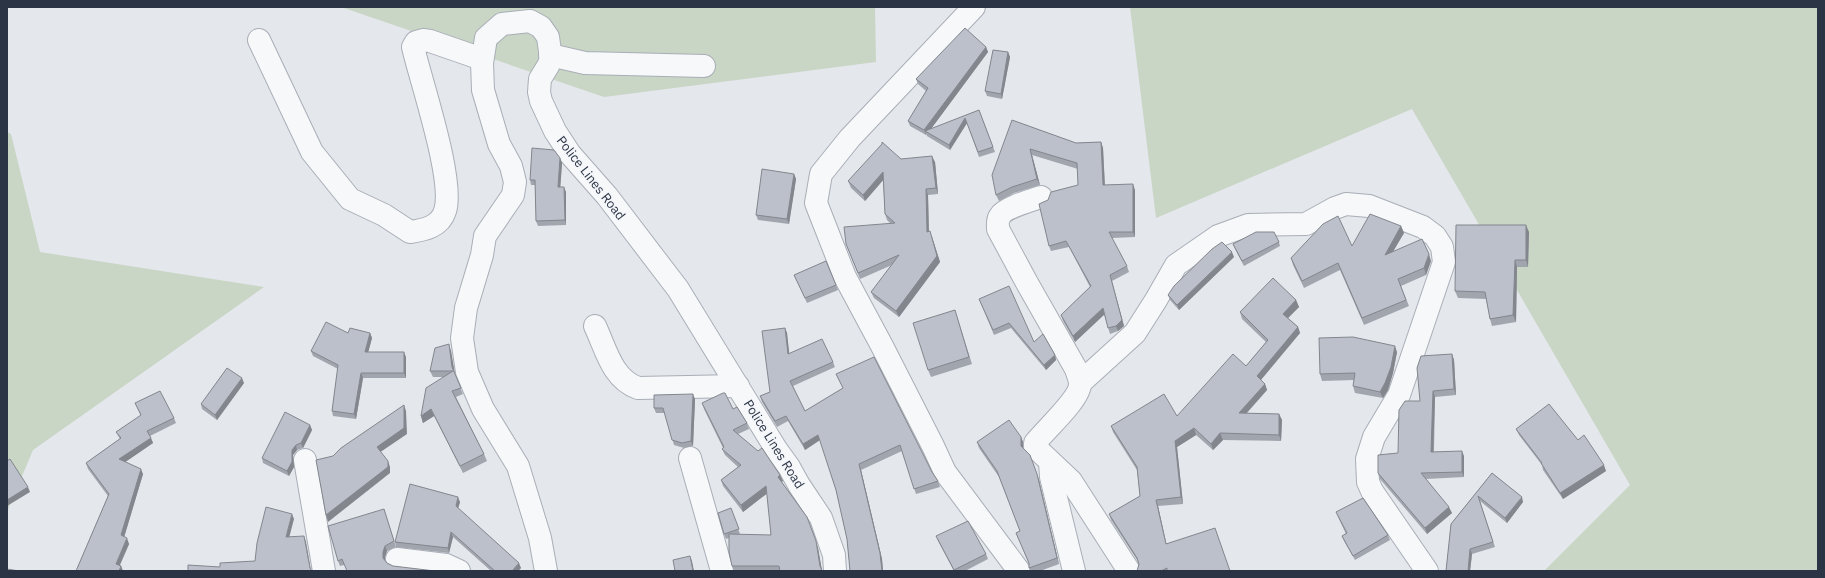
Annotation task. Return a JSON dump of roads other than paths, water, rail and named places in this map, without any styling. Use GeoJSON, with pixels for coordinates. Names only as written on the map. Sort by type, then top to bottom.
{"type":"FeatureCollection","features":[{"type":"Feature","properties":{"kind":"street"},"geometry":{"type":"LineString","coordinates":[[974,7],[850,138],[821,174],[816,203],[845,277],[882,346],[945,472],[1020,571]]}},
{"type":"Feature","properties":{"kind":"street","name":"Police Lines Road"},"geometry":{"type":"LineString","coordinates":[[546,571],[540,538],[518,466],[483,409],[467,372],[462,338],[466,308],[482,255],[485,236],[513,195],[515,182],[511,166],[499,144],[483,90],[482,60],[486,38],[502,24],[530,21],[541,27],[548,36],[550,55],[548,66],[540,79],[539,92],[541,101],[555,131],[570,154],[607,196],[678,289],[776,449],[789,466],[799,485],[821,518],[834,555],[836,571]]}},
{"type":"Feature","properties":{"kind":"street"},"geometry":{"type":"LineString","coordinates":[[259,40],[312,152],[350,198],[384,215],[410,232],[427,229],[439,221],[445,212],[447,191],[441,154],[413,47],[416,42],[423,40],[430,41],[482,60]]}},
{"type":"Feature","properties":{"kind":"street"},"geometry":{"type":"LineString","coordinates":[[550,55],[585,63],[704,66]]}},
{"type":"Feature","properties":{"kind":"street"},"geometry":{"type":"LineString","coordinates":[[1041,197],[1006,210],[1000,214],[998,219],[998,229],[1076,369],[1080,383],[1078,392],[1065,410],[1035,442],[1036,449],[1071,481],[1129,571]]}},
{"type":"Feature","properties":{"kind":"street"},"geometry":{"type":"LineString","coordinates":[[1080,383],[1135,333],[1176,265],[1218,236],[1248,225],[1306,224],[1335,208],[1346,204],[1370,206],[1423,227],[1435,236],[1442,247],[1444,262],[1399,395],[1374,438],[1368,459],[1368,482],[1372,491],[1427,571]]}},
{"type":"Feature","properties":{"kind":"street"},"geometry":{"type":"LineString","coordinates":[[595,326],[616,373],[628,384],[638,388],[738,386]]}},
{"type":"Feature","properties":{"kind":"street"},"geometry":{"type":"LineString","coordinates":[[690,458],[722,571]]}},
{"type":"Feature","properties":{"kind":"street"},"geometry":{"type":"LineString","coordinates":[[305,460],[324,571]]}},
{"type":"Feature","properties":{"kind":"street"},"geometry":{"type":"LineString","coordinates":[[1050,462],[1051,477],[1074,571]]}},
{"type":"Feature","properties":{"kind":"street"},"geometry":{"type":"LineString","coordinates":[[397,559],[446,565],[459,571]]}}]}
